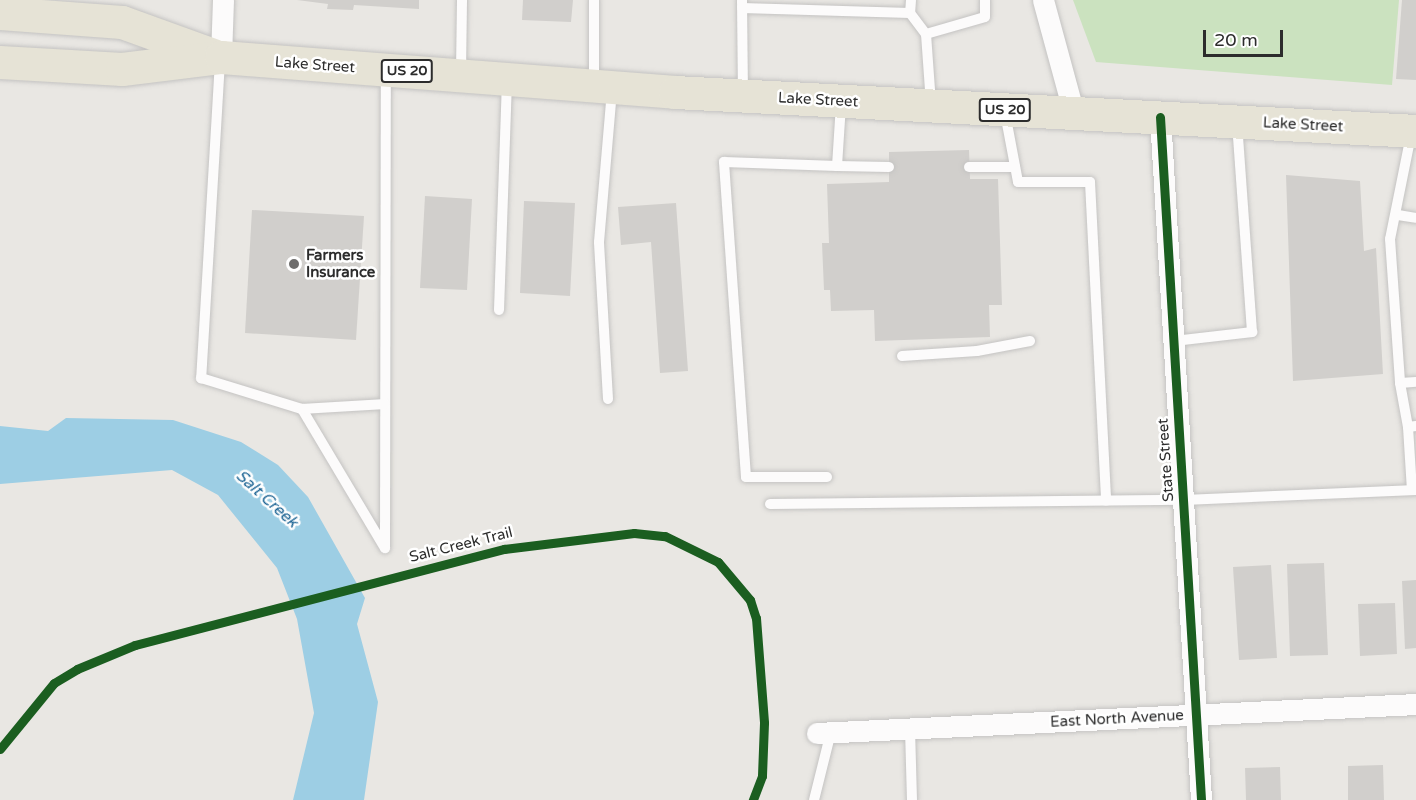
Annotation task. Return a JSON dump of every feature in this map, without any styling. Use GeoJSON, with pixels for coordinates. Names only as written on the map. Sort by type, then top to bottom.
{"type":"FeatureCollection","features":[{"type":"Feature","properties":{"kind":"main road","name":"Lake Street"},"geometry":{"type":"LineString","coordinates":[[0,13],[122,22],[220,57]]}},
{"type":"Feature","properties":{"kind":"main road","name":"Lake Street"},"geometry":{"type":"LineString","coordinates":[[0,62],[122,69],[220,57],[603,86],[841,101],[1414,130]]}},
{"type":"Feature","properties":{"kind":"street"},"geometry":{"type":"LineString","coordinates":[[220,57],[223,0]]}},
{"type":"Feature","properties":{"kind":"street"},"geometry":{"type":"LineString","coordinates":[[1042,0],[1074,114]]}},
{"type":"Feature","properties":{"kind":"street","name":"State Street"},"geometry":{"type":"LineString","coordinates":[[1160,117],[1201,800]]}},
{"type":"Feature","properties":{"kind":"street","name":"East North Avenue"},"geometry":{"type":"LineString","coordinates":[[824,733],[1416,704]]}},
{"type":"Feature","properties":{"kind":"lane"},"geometry":{"type":"LineString","coordinates":[[462,0],[462,75]]}},
{"type":"Feature","properties":{"kind":"lane"},"geometry":{"type":"LineString","coordinates":[[594,0],[603,86],[599,242],[608,399]]}},
{"type":"Feature","properties":{"kind":"lane"},"geometry":{"type":"LineString","coordinates":[[911,0],[910,13],[926,34],[931,106]]}},
{"type":"Feature","properties":{"kind":"lane"},"geometry":{"type":"LineString","coordinates":[[926,34],[985,16],[986,0]]}},
{"type":"Feature","properties":{"kind":"lane"},"geometry":{"type":"LineString","coordinates":[[743,95],[742,4],[910,13]]}},
{"type":"Feature","properties":{"kind":"lane"},"geometry":{"type":"LineString","coordinates":[[220,57],[201,378],[302,409],[385,404]]}},
{"type":"Feature","properties":{"kind":"lane"},"geometry":{"type":"LineString","coordinates":[[302,409],[385,548],[386,70]]}},
{"type":"Feature","properties":{"kind":"lane"},"geometry":{"type":"LineString","coordinates":[[499,310],[507,79]]}},
{"type":"Feature","properties":{"kind":"lane"},"geometry":{"type":"LineString","coordinates":[[837,166],[841,101]]}},
{"type":"Feature","properties":{"kind":"lane"},"geometry":{"type":"LineString","coordinates":[[1004,110],[1018,182],[1090,182],[1106,501]]}},
{"type":"Feature","properties":{"kind":"lane"},"geometry":{"type":"LineString","coordinates":[[1174,341],[1252,332],[1237,122]]}},
{"type":"Feature","properties":{"kind":"lane"},"geometry":{"type":"LineString","coordinates":[[770,504],[1184,500],[1414,490],[1412,427],[1400,383],[1390,239],[1398,215],[1414,130]]}},
{"type":"Feature","properties":{"kind":"lane"},"geometry":{"type":"LineString","coordinates":[[826,477],[746,477],[724,162],[889,167]]}},
{"type":"Feature","properties":{"kind":"lane"},"geometry":{"type":"LineString","coordinates":[[969,167],[1015,167]]}},
{"type":"Feature","properties":{"kind":"lane"},"geometry":{"type":"LineString","coordinates":[[1398,215],[1416,218]]}},
{"type":"Feature","properties":{"kind":"lane"},"geometry":{"type":"LineString","coordinates":[[902,356],[977,351],[1030,341]]}},
{"type":"Feature","properties":{"kind":"lane"},"geometry":{"type":"LineString","coordinates":[[1400,383],[1416,382]]}},
{"type":"Feature","properties":{"kind":"lane"},"geometry":{"type":"LineString","coordinates":[[910,729],[912,800]]}},
{"type":"Feature","properties":{"kind":"lane"},"geometry":{"type":"LineString","coordinates":[[814,800],[824,733]]}},
{"type":"Feature","properties":{"kind":"green space"},"geometry":{"type":"Polygon","coordinates":[[[1073,0],[1399,0],[1392,85],[1096,62],[1073,0]]]}},
{"type":"Feature","properties":{"kind":"water","name":"Salt Creek"},"geometry":{"type":"Polygon","coordinates":[[[66,418],[173,420],[241,442],[278,465],[308,497],[365,598],[357,624],[378,702],[364,800],[293,800],[314,713],[297,619],[277,568],[218,495],[172,470],[0,484],[0,426],[48,431],[66,418]]]}},
{"type":"Feature","properties":{"kind":"building"},"geometry":{"type":"Polygon","coordinates":[[[297,0],[419,0],[419,9],[354,5],[353,10],[327,9],[328,4],[297,0]]]}},
{"type":"Feature","properties":{"kind":"building"},"geometry":{"type":"Polygon","coordinates":[[[523,0],[573,0],[571,22],[522,20],[523,0]]]}},
{"type":"Feature","properties":{"kind":"building"},"geometry":{"type":"Polygon","coordinates":[[[1402,0],[1416,0],[1416,80],[1396,79],[1402,0]]]}},
{"type":"Feature","properties":{"kind":"building"},"geometry":{"type":"Polygon","coordinates":[[[969,150],[970,179],[998,179],[1002,305],[989,305],[990,337],[875,341],[874,310],[831,311],[830,290],[824,290],[822,243],[829,243],[827,184],[889,182],[889,152],[969,150]]]}},
{"type":"Feature","properties":{"kind":"building"},"geometry":{"type":"Polygon","coordinates":[[[1286,175],[1360,181],[1364,251],[1376,248],[1383,374],[1293,381],[1286,175]]]}},
{"type":"Feature","properties":{"kind":"building"},"geometry":{"type":"Polygon","coordinates":[[[425,196],[472,199],[467,290],[420,288],[425,196]]]}},
{"type":"Feature","properties":{"kind":"building"},"geometry":{"type":"Polygon","coordinates":[[[524,201],[575,203],[570,296],[520,293],[524,201]]]}},
{"type":"Feature","properties":{"kind":"building"},"geometry":{"type":"Polygon","coordinates":[[[676,203],[688,371],[660,373],[651,242],[621,245],[618,207],[676,203]]]}},
{"type":"Feature","properties":{"kind":"building"},"geometry":{"type":"Polygon","coordinates":[[[252,210],[364,216],[356,340],[245,333],[252,210]]]}},
{"type":"Feature","properties":{"kind":"building"},"geometry":{"type":"Polygon","coordinates":[[[1324,563],[1328,655],[1290,656],[1287,564],[1324,563]]]}},
{"type":"Feature","properties":{"kind":"building"},"geometry":{"type":"Polygon","coordinates":[[[1271,565],[1277,658],[1239,660],[1233,567],[1271,565]]]}},
{"type":"Feature","properties":{"kind":"building"},"geometry":{"type":"Polygon","coordinates":[[[1416,580],[1416,648],[1405,649],[1402,581],[1416,580]]]}},
{"type":"Feature","properties":{"kind":"building"},"geometry":{"type":"Polygon","coordinates":[[[1395,603],[1397,654],[1360,656],[1358,604],[1395,603]]]}},
{"type":"Feature","properties":{"kind":"building"},"geometry":{"type":"Polygon","coordinates":[[[1383,765],[1384,800],[1348,800],[1348,766],[1383,765]]]}},
{"type":"Feature","properties":{"kind":"building"},"geometry":{"type":"Polygon","coordinates":[[[1280,767],[1281,800],[1246,800],[1245,768],[1280,767]]]}},
{"type":"Feature","properties":{"kind":"cycle path"},"geometry":{"type":"LineString","coordinates":[[1160,117],[1201,800]]}},
{"type":"Feature","properties":{"kind":"cycle path","name":"Salt Creek Trail"},"geometry":{"type":"LineString","coordinates":[[0,749],[54,683],[77,669],[135,645],[504,549],[634,533],[665,536],[718,562],[750,600],[756,618],[764,723],[762,776],[753,800]]}},
{"type":"Feature","properties":{"kind":"place","name":"Farmers Insurance"},"geometry":{"type":"Point","coordinates":[294,264]}}]}
